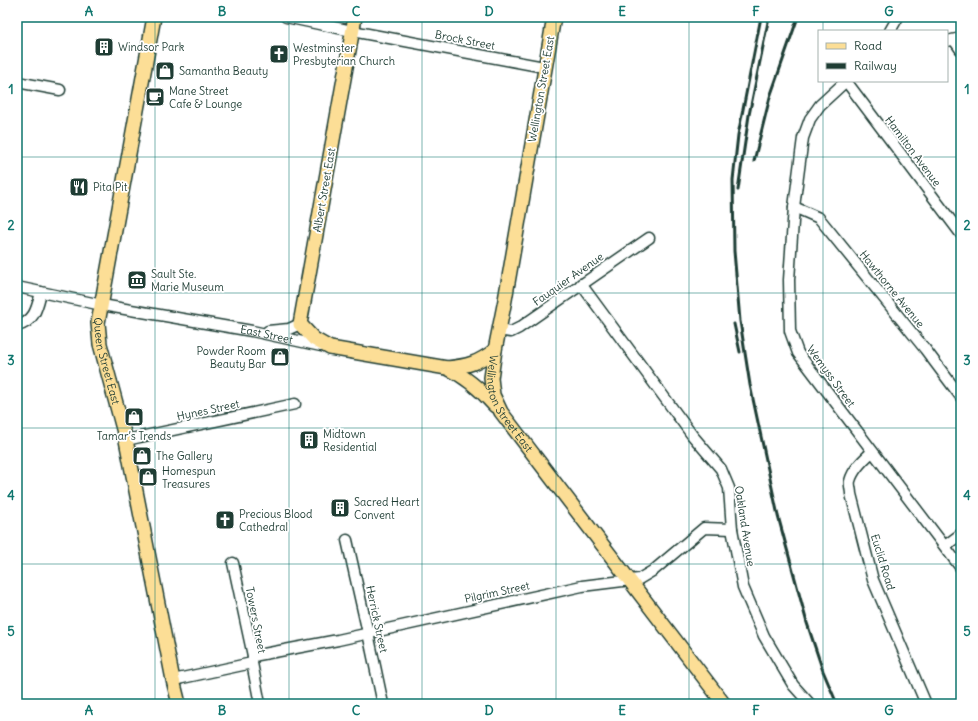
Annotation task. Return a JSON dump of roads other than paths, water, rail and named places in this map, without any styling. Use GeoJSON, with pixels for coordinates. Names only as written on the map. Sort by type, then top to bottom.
{"type":"FeatureCollection","features":[{"type":"Feature","properties":{"kind":"main road","name":"Queen Street East"},"geometry":{"type":"LineString","coordinates":[[154,17],[98,323],[100,344],[126,440],[179,704]]}},
{"type":"Feature","properties":{"kind":"main road","name":"Albert Street East"},"geometry":{"type":"LineString","coordinates":[[300,324],[355,17]]}},
{"type":"Feature","properties":{"kind":"main road","name":"Wellington Street East"},"geometry":{"type":"LineString","coordinates":[[556,19],[544,67],[495,350],[491,378],[493,395],[500,412],[724,704]]}},
{"type":"Feature","properties":{"kind":"main road"},"geometry":{"type":"LineString","coordinates":[[300,324],[314,339],[330,348]]}},
{"type":"Feature","properties":{"kind":"main road","name":"East Street"},"geometry":{"type":"LineString","coordinates":[[330,348],[447,368],[459,373],[476,385],[500,412]]}},
{"type":"Feature","properties":{"kind":"main road"},"geometry":{"type":"LineString","coordinates":[[447,368],[474,364],[484,359],[495,350]]}},
{"type":"Feature","properties":{"kind":"street","name":"Brock Street"},"geometry":{"type":"LineString","coordinates":[[286,17],[544,67]]}},
{"type":"Feature","properties":{"kind":"street"},"geometry":{"type":"LineString","coordinates":[[891,30],[898,17]]}},
{"type":"Feature","properties":{"kind":"street"},"geometry":{"type":"LineString","coordinates":[[954,40],[961,50]]}},
{"type":"Feature","properties":{"kind":"street"},"geometry":{"type":"LineString","coordinates":[[17,82],[60,90]]}},
{"type":"Feature","properties":{"kind":"street","name":"Wemyss Street"},"geometry":{"type":"LineString","coordinates":[[845,82],[820,105],[810,119],[803,138],[794,207],[789,280],[790,331],[798,353],[961,568]]}},
{"type":"Feature","properties":{"kind":"street","name":"Hamilton Avenue"},"geometry":{"type":"LineString","coordinates":[[847,82],[961,234]]}},
{"type":"Feature","properties":{"kind":"street","name":"Hawthorne Avenue"},"geometry":{"type":"LineString","coordinates":[[794,207],[819,218],[925,349],[961,398]]}},
{"type":"Feature","properties":{"kind":"street","name":"Fauquier Avenue"},"geometry":{"type":"LineString","coordinates":[[499,330],[511,332],[520,328],[649,238]]}},
{"type":"Feature","properties":{"kind":"street","name":"Oakland Avenue"},"geometry":{"type":"LineString","coordinates":[[581,284],[692,435],[721,469],[729,488],[732,529],[743,587],[764,636],[793,685],[810,704]]}},
{"type":"Feature","properties":{"kind":"street","name":"East Street"},"geometry":{"type":"LineString","coordinates":[[17,287],[102,305],[252,331],[330,348]]}},
{"type":"Feature","properties":{"kind":"street"},"geometry":{"type":"LineString","coordinates":[[17,326],[26,323],[32,318],[40,292]]}},
{"type":"Feature","properties":{"kind":"street"},"geometry":{"type":"LineString","coordinates":[[252,331],[278,331],[290,329],[300,324]]}},
{"type":"Feature","properties":{"kind":"street","name":"Hynes Street"},"geometry":{"type":"LineString","coordinates":[[126,440],[296,404]]}},
{"type":"Feature","properties":{"kind":"street","name":"Euclid Road"},"geometry":{"type":"LineString","coordinates":[[872,452],[864,458],[856,468],[850,481],[851,494],[873,580],[926,704]]}},
{"type":"Feature","properties":{"kind":"street","name":"Pilgrim Street"},"geometry":{"type":"LineString","coordinates":[[173,680],[368,633],[582,586],[627,579],[639,579],[654,570],[704,528],[732,529]]}},
{"type":"Feature","properties":{"kind":"street"},"geometry":{"type":"LineString","coordinates":[[945,546],[961,534]]}},
{"type":"Feature","properties":{"kind":"street","name":"Herrick Street"},"geometry":{"type":"LineString","coordinates":[[347,540],[383,704]]}},
{"type":"Feature","properties":{"kind":"street","name":"Towers Street"},"geometry":{"type":"LineString","coordinates":[[233,563],[260,704]]}},
{"type":"Feature","properties":{"kind":"railway"},"geometry":{"type":"LineString","coordinates":[[761,17],[738,135],[733,180],[734,251],[740,321],[750,385],[778,516],[807,623],[823,671],[837,704]]}},
{"type":"Feature","properties":{"kind":"railway"},"geometry":{"type":"LineString","coordinates":[[738,190],[749,115],[769,17]]}},
{"type":"Feature","properties":{"kind":"railway"},"geometry":{"type":"LineString","coordinates":[[754,161],[770,97],[798,17]]}},
{"type":"Feature","properties":{"kind":"railway"},"geometry":{"type":"LineString","coordinates":[[734,324],[740,352]]}},
{"type":"Feature","properties":{"kind":"place","name":"Windsor Park"},"geometry":{"type":"Point","coordinates":[104,47]}},
{"type":"Feature","properties":{"kind":"place","name":"Westminster Presbyterian Church"},"geometry":{"type":"Point","coordinates":[279,54]}},
{"type":"Feature","properties":{"kind":"place","name":"Samantha Beauty"},"geometry":{"type":"Point","coordinates":[165,71]}},
{"type":"Feature","properties":{"kind":"place","name":"Mane Street Cafe & Lounge"},"geometry":{"type":"Point","coordinates":[155,97]}},
{"type":"Feature","properties":{"kind":"place","name":"Pita Pit"},"geometry":{"type":"Point","coordinates":[79,187]}},
{"type":"Feature","properties":{"kind":"place","name":"Sault Ste. Marie Museum"},"geometry":{"type":"Point","coordinates":[137,280]}},
{"type":"Feature","properties":{"kind":"place","name":"Powder Room Beauty Bar"},"geometry":{"type":"Point","coordinates":[280,357]}},
{"type":"Feature","properties":{"kind":"place","name":"Tamar’s Trends"},"geometry":{"type":"Point","coordinates":[134,417]}},
{"type":"Feature","properties":{"kind":"place","name":"Midtown Residential"},"geometry":{"type":"Point","coordinates":[309,440]}},
{"type":"Feature","properties":{"kind":"place","name":"The Gallery"},"geometry":{"type":"Point","coordinates":[142,456]}},
{"type":"Feature","properties":{"kind":"place","name":"Homespun Treasures"},"geometry":{"type":"Point","coordinates":[148,477]}},
{"type":"Feature","properties":{"kind":"place","name":"Sacred Heart Convent"},"geometry":{"type":"Point","coordinates":[340,508]}},
{"type":"Feature","properties":{"kind":"place","name":"Precious Blood Cathedral"},"geometry":{"type":"Point","coordinates":[225,520]}}]}
